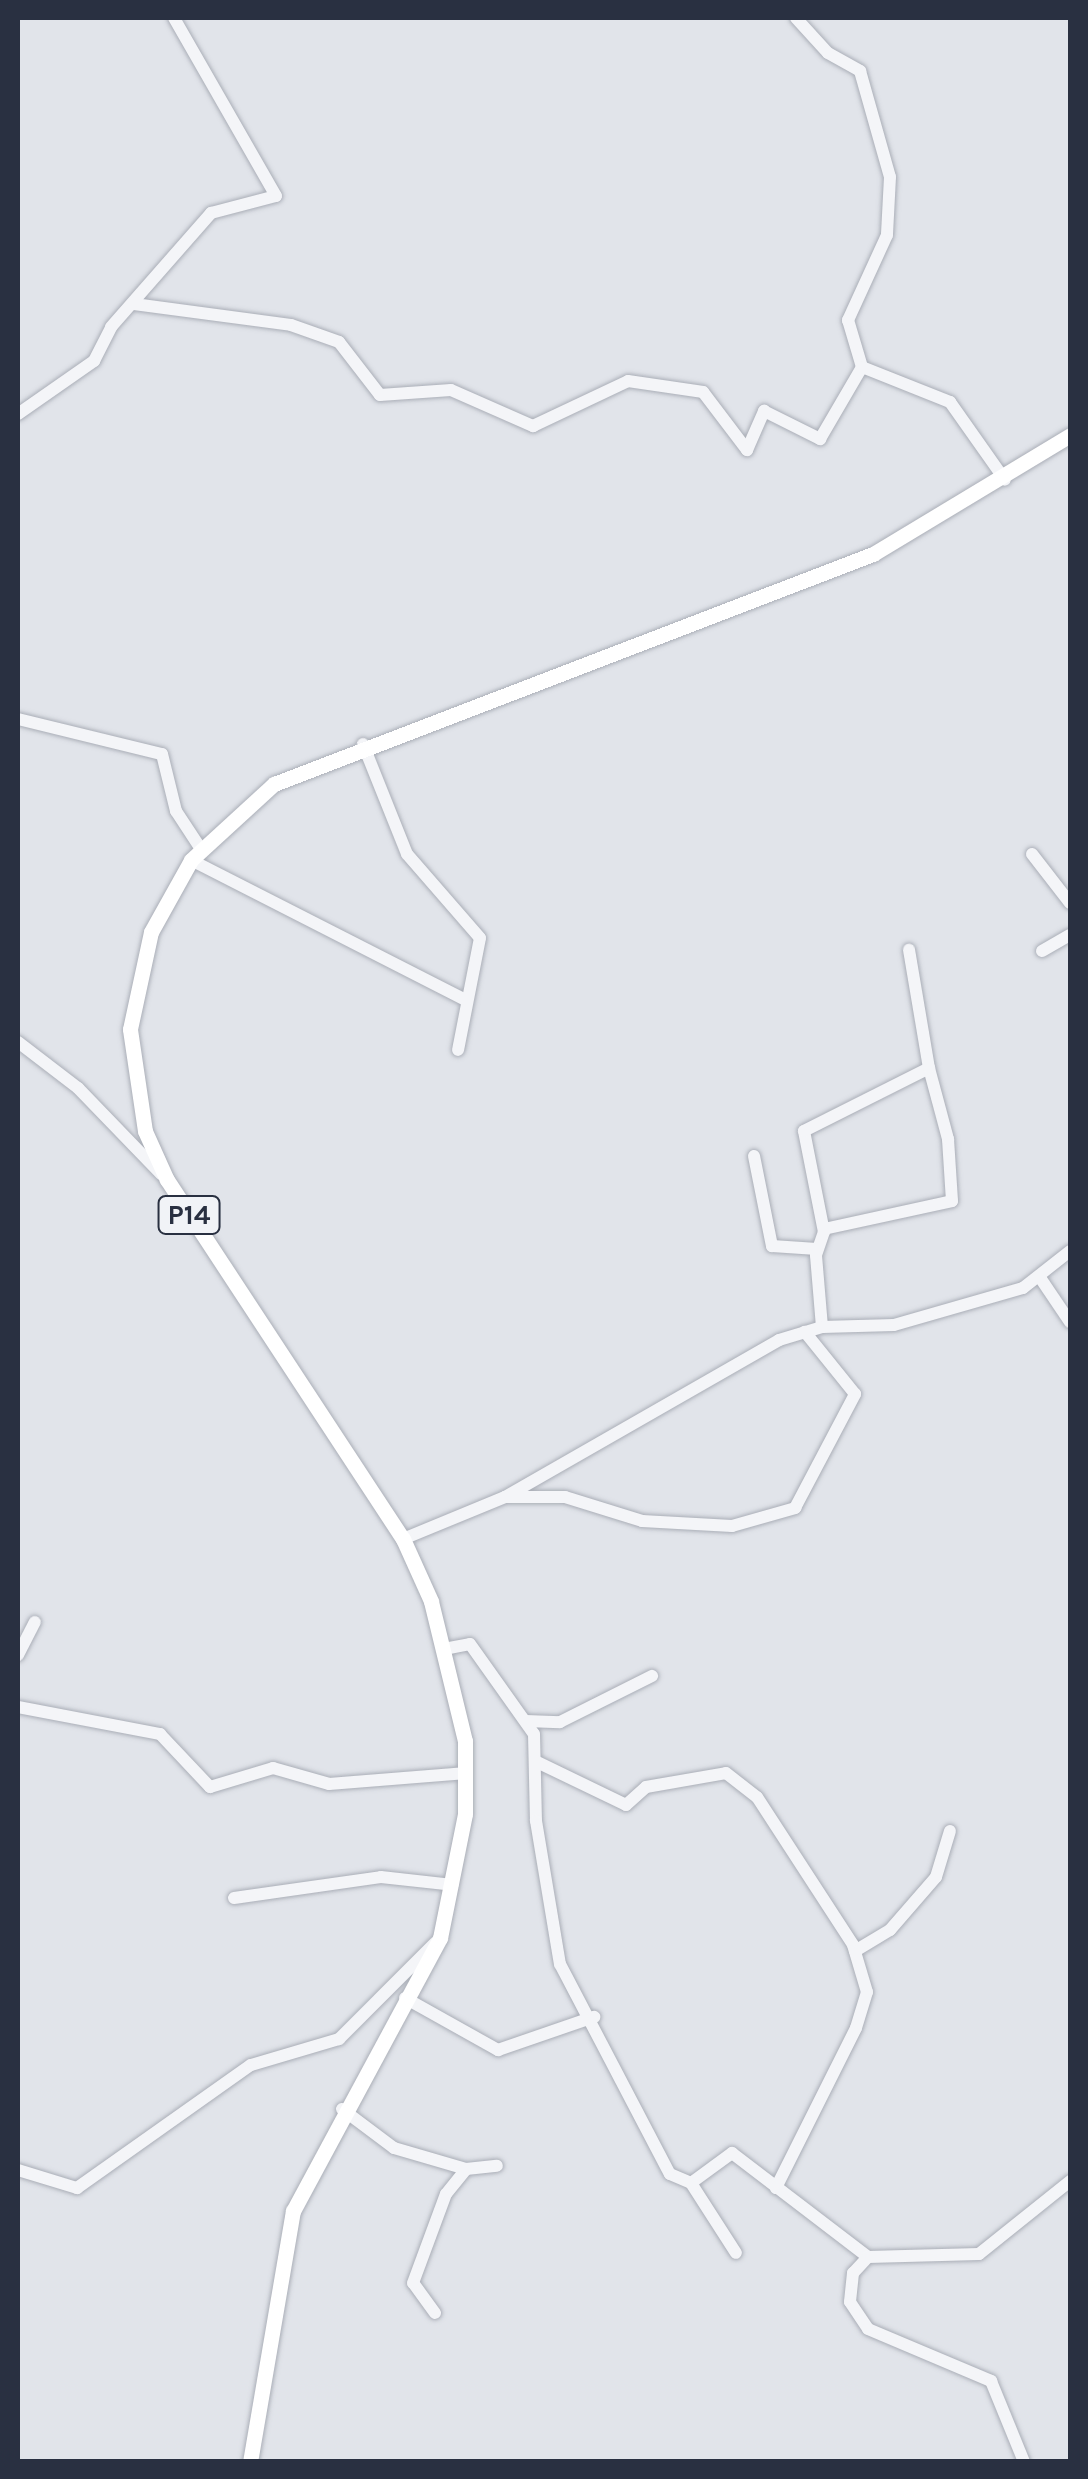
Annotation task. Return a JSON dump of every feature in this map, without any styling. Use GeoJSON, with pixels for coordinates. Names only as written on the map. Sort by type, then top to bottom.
{"type":"FeatureCollection","features":[{"type":"Feature","properties":{"kind":"main road","name":"P14"},"geometry":{"type":"LineString","coordinates":[[250,2462],[281,2246],[342,2108],[440,1938],[453,1885],[467,1773],[444,1649],[403,1539],[166,1180],[137,1100],[132,1013],[151,932],[196,855],[261,792],[363,744],[874,554],[1005,480],[1070,435]]}},
{"type":"Feature","properties":{"kind":"street"},"geometry":{"type":"LineString","coordinates":[[18,414],[94,362],[134,304],[211,213],[276,196],[174,18]]}},
{"type":"Feature","properties":{"kind":"street"},"geometry":{"type":"LineString","coordinates":[[134,304],[292,326],[339,342],[380,395],[451,390],[532,426],[628,381],[703,392],[747,450],[764,411],[820,439],[862,367],[848,320],[886,235],[890,177],[860,71],[828,53],[796,18]]}},
{"type":"Feature","properties":{"kind":"street"},"geometry":{"type":"LineString","coordinates":[[862,367],[950,402],[1005,480]]}},
{"type":"Feature","properties":{"kind":"street"},"geometry":{"type":"LineString","coordinates":[[18,718],[162,754],[176,810],[196,855],[466,1000]]}},
{"type":"Feature","properties":{"kind":"street"},"geometry":{"type":"LineString","coordinates":[[363,744],[407,854],[480,938],[458,1050]]}},
{"type":"Feature","properties":{"kind":"street"},"geometry":{"type":"LineString","coordinates":[[1032,854],[1070,903]]}},
{"type":"Feature","properties":{"kind":"street"},"geometry":{"type":"LineString","coordinates":[[1042,951],[1070,935]]}},
{"type":"Feature","properties":{"kind":"street"},"geometry":{"type":"LineString","coordinates":[[824,1229],[952,1201],[948,1139],[929,1068],[909,950]]}},
{"type":"Feature","properties":{"kind":"street"},"geometry":{"type":"LineString","coordinates":[[18,1042],[78,1088],[166,1180]]}},
{"type":"Feature","properties":{"kind":"street"},"geometry":{"type":"LineString","coordinates":[[822,1327],[817,1248],[824,1229],[806,1126],[929,1068]]}},
{"type":"Feature","properties":{"kind":"street"},"geometry":{"type":"LineString","coordinates":[[754,1156],[772,1246],[817,1248]]}},
{"type":"Feature","properties":{"kind":"street"},"geometry":{"type":"LineString","coordinates":[[403,1539],[505,1497],[619,1426],[805,1332],[822,1327],[894,1325],[1041,1279],[1070,1251]]}},
{"type":"Feature","properties":{"kind":"street"},"geometry":{"type":"LineString","coordinates":[[1041,1279],[1070,1322]]}},
{"type":"Feature","properties":{"kind":"street"},"geometry":{"type":"LineString","coordinates":[[505,1497],[565,1497],[642,1520],[732,1526],[794,1508],[855,1394],[805,1332]]}},
{"type":"Feature","properties":{"kind":"street"},"geometry":{"type":"LineString","coordinates":[[18,1654],[35,1622]]}},
{"type":"Feature","properties":{"kind":"street"},"geometry":{"type":"LineString","coordinates":[[444,1649],[470,1644],[526,1720],[535,1761],[557,1953],[594,2017],[670,2174],[691,2184],[736,2252]]}},
{"type":"Feature","properties":{"kind":"street"},"geometry":{"type":"LineString","coordinates":[[526,1720],[560,1722],[652,1676]]}},
{"type":"Feature","properties":{"kind":"street"},"geometry":{"type":"LineString","coordinates":[[18,1707],[148,1730],[210,1787],[273,1768],[329,1784],[467,1773]]}},
{"type":"Feature","properties":{"kind":"street"},"geometry":{"type":"LineString","coordinates":[[535,1761],[626,1805],[660,1782],[726,1773],[757,1797],[855,1951],[866,1992],[856,2028],[776,2188]]}},
{"type":"Feature","properties":{"kind":"street"},"geometry":{"type":"LineString","coordinates":[[855,1951],[922,1896],[950,1830]]}},
{"type":"Feature","properties":{"kind":"street"},"geometry":{"type":"LineString","coordinates":[[234,1898],[381,1877],[453,1885]]}},
{"type":"Feature","properties":{"kind":"street"},"geometry":{"type":"LineString","coordinates":[[18,2170],[77,2188],[250,2065],[339,2039],[440,1938]]}},
{"type":"Feature","properties":{"kind":"street"},"geometry":{"type":"LineString","coordinates":[[404,1998],[498,2050],[594,2017]]}},
{"type":"Feature","properties":{"kind":"street"},"geometry":{"type":"LineString","coordinates":[[342,2108],[375,2138],[466,2168],[498,2166]]}},
{"type":"Feature","properties":{"kind":"street"},"geometry":{"type":"LineString","coordinates":[[691,2184],[732,2153],[868,2257],[979,2254],[1070,2181]]}},
{"type":"Feature","properties":{"kind":"street"},"geometry":{"type":"LineString","coordinates":[[435,2313],[413,2283],[446,2194],[466,2168]]}},
{"type":"Feature","properties":{"kind":"street"},"geometry":{"type":"LineString","coordinates":[[868,2257],[854,2273],[850,2302],[868,2329],[991,2382],[1024,2462]]}}]}
